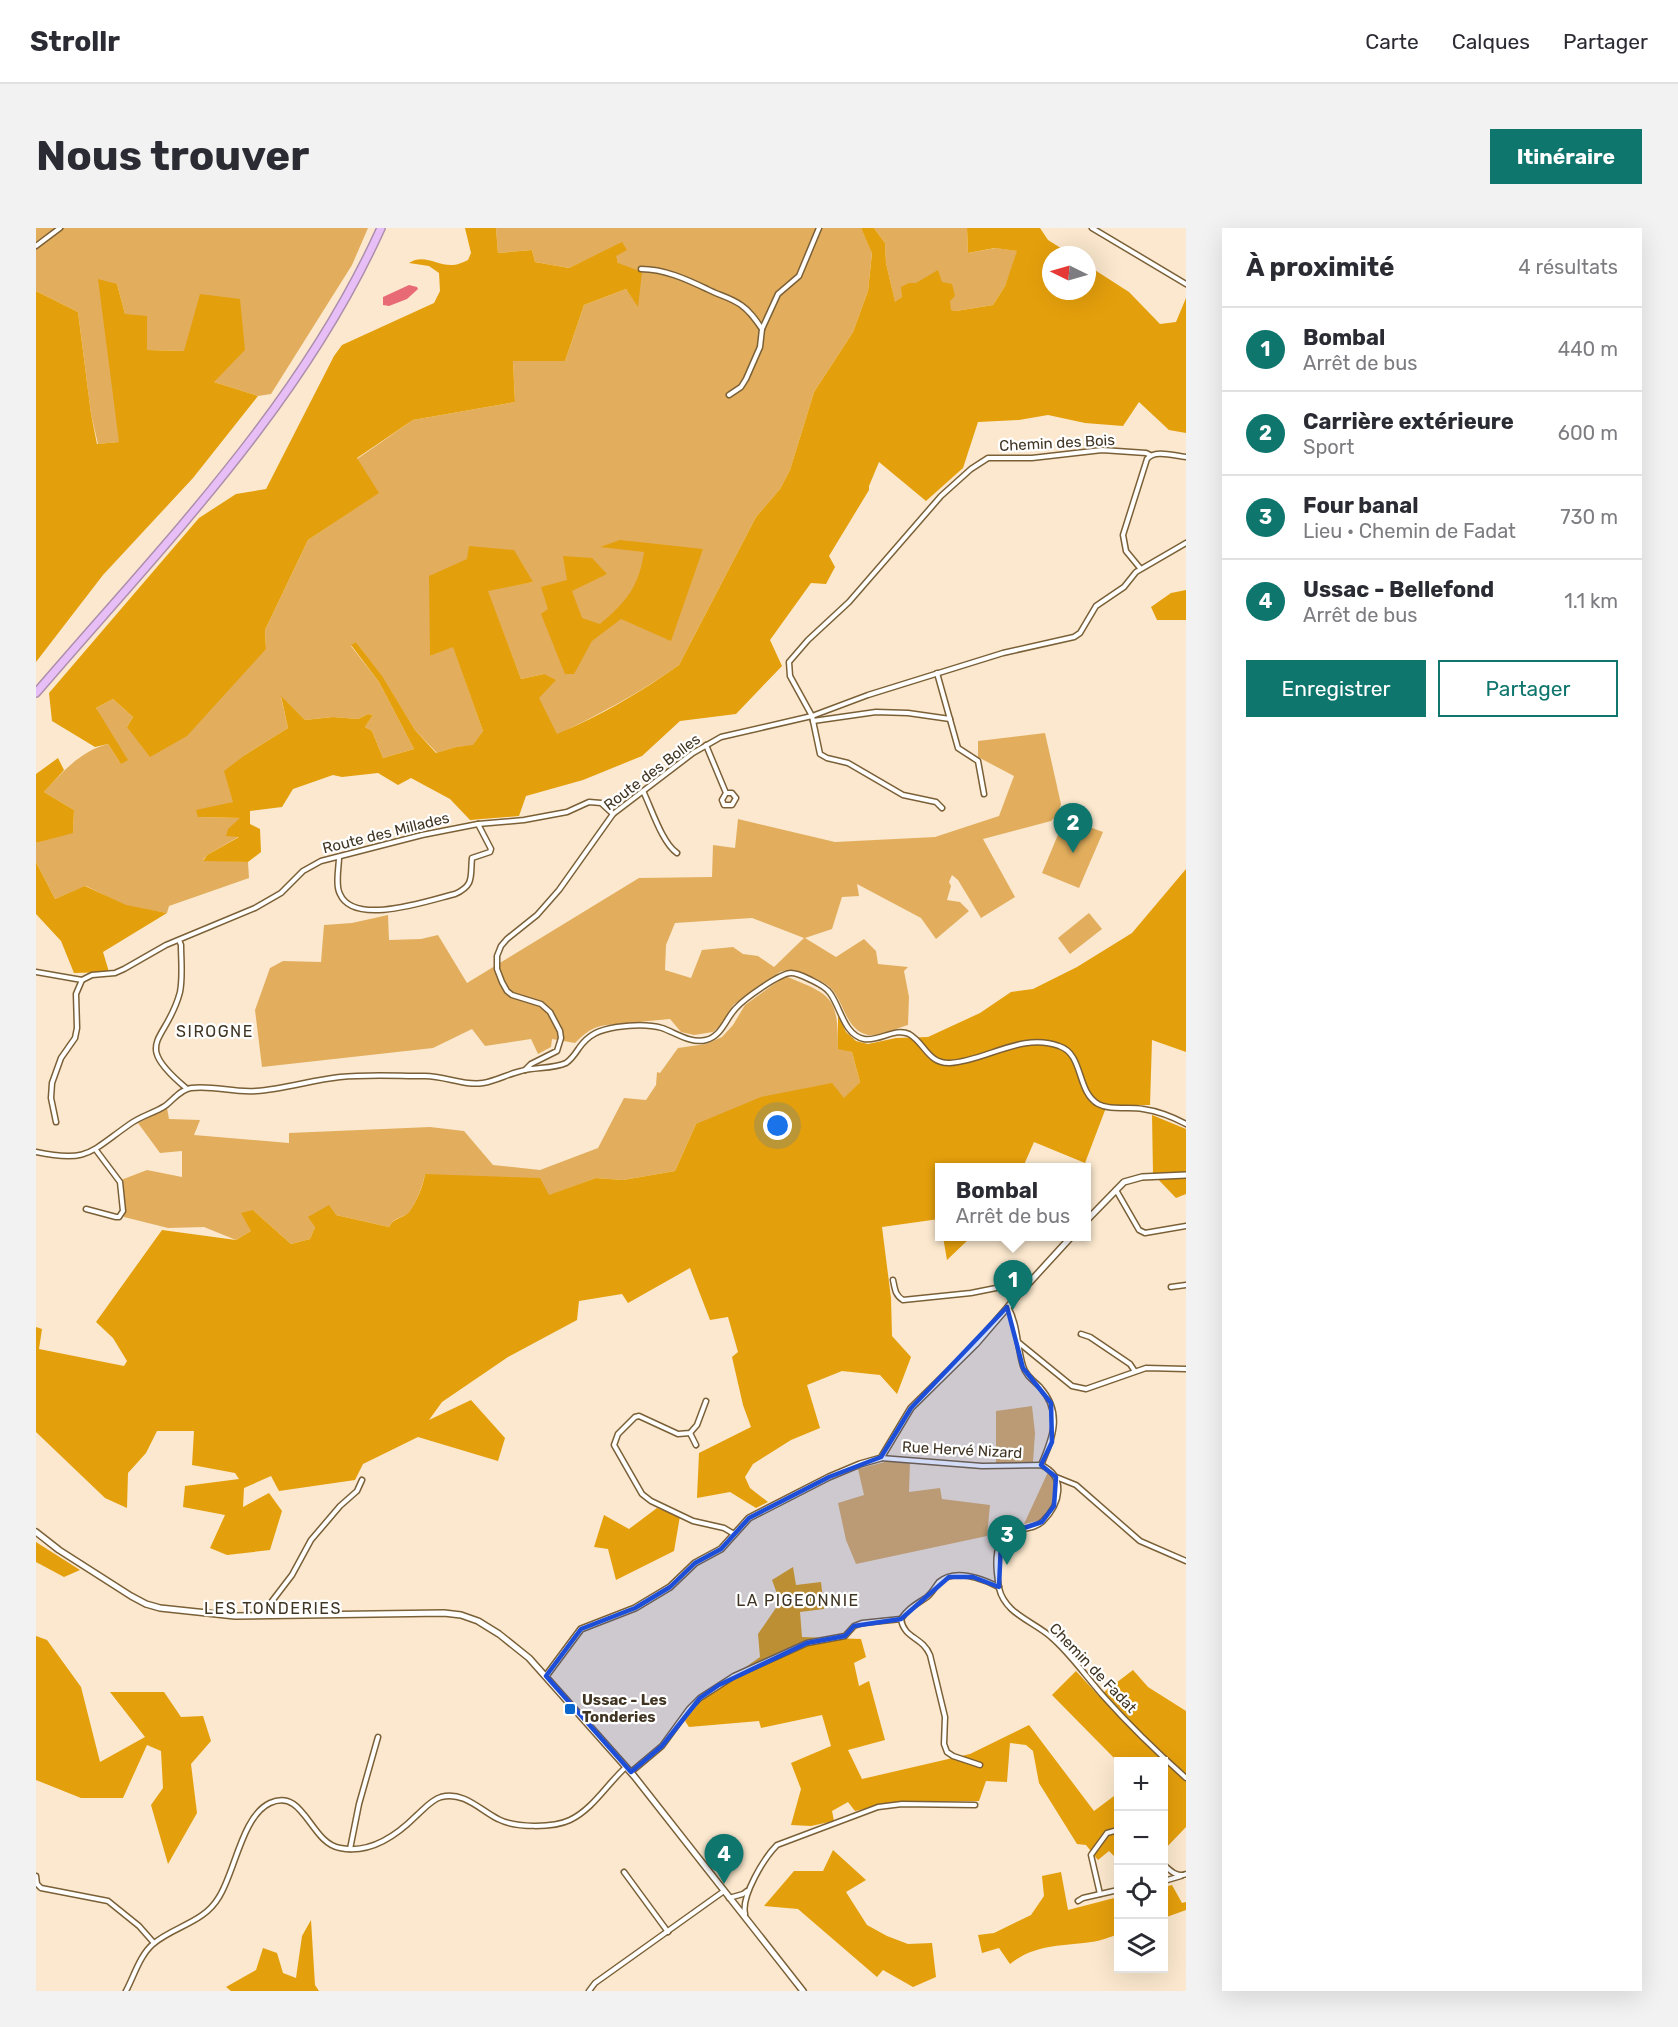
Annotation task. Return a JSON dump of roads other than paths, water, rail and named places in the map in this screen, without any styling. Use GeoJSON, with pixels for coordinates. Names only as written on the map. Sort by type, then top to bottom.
{"type":"FeatureCollection","features":[{"type":"Feature","properties":{"kind":"highway"},"geometry":{"type":"LineString","coordinates":[[36,693],[231,463],[284,396],[343,305],[381,228]]}},
{"type":"Feature","properties":{"kind":"main road"},"geometry":{"type":"LineString","coordinates":[[1091,1216],[1124,1182],[1131,1179],[1186,1175]]}},
{"type":"Feature","properties":{"kind":"main road"},"geometry":{"type":"LineString","coordinates":[[546,1676],[581,1629],[651,1600],[670,1587],[695,1563],[721,1549],[749,1518],[786,1497],[845,1469],[881,1458],[911,1408],[966,1354],[1067,1241]]}},
{"type":"Feature","properties":{"kind":"main road"},"geometry":{"type":"LineString","coordinates":[[36,1532],[83,1566],[146,1604],[160,1608],[218,1615],[423,1612],[461,1615],[478,1621],[499,1634],[529,1658],[627,1767],[803,1991]]}},
{"type":"Feature","properties":{"kind":"street"},"geometry":{"type":"LineString","coordinates":[[36,246],[60,228]]}},
{"type":"Feature","properties":{"kind":"street"},"geometry":{"type":"LineString","coordinates":[[729,395],[741,387],[746,379],[760,348],[762,329],[778,294],[800,276],[819,228]]}},
{"type":"Feature","properties":{"kind":"street"},"geometry":{"type":"LineString","coordinates":[[1092,228],[1186,284]]}},
{"type":"Feature","properties":{"kind":"street"},"geometry":{"type":"LineString","coordinates":[[641,269],[657,269],[690,280],[727,297],[751,314],[762,329]]}},
{"type":"Feature","properties":{"kind":"street","name":"Chemin des Bois"},"geometry":{"type":"LineString","coordinates":[[942,808],[936,802],[903,795],[848,763],[820,754],[813,718],[790,676],[789,662],[808,640],[849,602],[941,496],[970,469],[988,458],[1032,459],[1102,450],[1186,457]]}},
{"type":"Feature","properties":{"kind":"street"},"geometry":{"type":"LineString","coordinates":[[1150,455],[1123,535],[1126,551],[1140,568],[1186,543]]}},
{"type":"Feature","properties":{"kind":"street","name":"Route des Bolles"},"geometry":{"type":"LineString","coordinates":[[525,1070],[531,1064],[557,1052],[561,1038],[560,1031],[550,1012],[542,1004],[512,995],[507,991],[497,969],[497,957],[501,946],[507,939],[537,915],[559,890],[613,814],[706,745],[721,737],[813,718],[937,673],[1022,647],[1074,637],[1080,633],[1096,606],[1124,587],[1140,568]]}},
{"type":"Feature","properties":{"kind":"street"},"geometry":{"type":"LineString","coordinates":[[937,673],[958,748],[978,761],[984,794]]}},
{"type":"Feature","properties":{"kind":"street"},"geometry":{"type":"LineString","coordinates":[[813,718],[876,712],[908,712],[950,719]]}},
{"type":"Feature","properties":{"kind":"street"},"geometry":{"type":"LineString","coordinates":[[706,745],[726,793]]}},
{"type":"Feature","properties":{"kind":"street"},"geometry":{"type":"LineString","coordinates":[[643,791],[672,850],[677,853]]}},
{"type":"Feature","properties":{"kind":"street","name":"Route des Millades"},"geometry":{"type":"LineString","coordinates":[[82,980],[92,975],[115,973],[166,945],[255,908],[281,894],[310,866],[321,861],[478,824],[551,816],[589,802],[601,803],[613,814]]}},
{"type":"Feature","properties":{"kind":"street"},"geometry":{"type":"LineString","coordinates":[[339,856],[340,895],[351,904],[363,909],[378,911],[393,909],[464,890],[472,874],[472,858],[491,849],[478,824]]}},
{"type":"Feature","properties":{"kind":"street"},"geometry":{"type":"LineString","coordinates":[[179,940],[181,945],[180,993],[157,1040],[156,1050],[158,1061],[164,1069],[186,1088]]}},
{"type":"Feature","properties":{"kind":"street"},"geometry":{"type":"LineString","coordinates":[[36,972],[82,980],[76,994],[75,1038],[61,1058],[52,1083],[51,1098],[56,1122]]}},
{"type":"Feature","properties":{"kind":"street"},"geometry":{"type":"LineString","coordinates":[[36,1152],[60,1157],[76,1157],[96,1150],[134,1121],[163,1107],[186,1088],[214,1087],[252,1092],[293,1087],[338,1077],[358,1076],[436,1076],[472,1083],[486,1083],[525,1070],[562,1065],[571,1059],[591,1034],[600,1030],[621,1026],[649,1025],[695,1041],[706,1040],[725,1026],[733,1010],[742,1002],[784,973],[794,973],[821,984],[831,994],[848,1028],[857,1037],[868,1040],[898,1032],[906,1033],[932,1058],[947,1063],[1028,1043],[1059,1045],[1073,1057],[1090,1098],[1096,1103],[1107,1107],[1142,1109],[1186,1124]]}},
{"type":"Feature","properties":{"kind":"street"},"geometry":{"type":"LineString","coordinates":[[86,1209],[116,1217],[119,1217],[123,1210],[120,1182],[96,1150]]}},
{"type":"Feature","properties":{"kind":"street"},"geometry":{"type":"LineString","coordinates":[[1116,1190],[1139,1230],[1145,1233],[1186,1226]]}},
{"type":"Feature","properties":{"kind":"street"},"geometry":{"type":"LineString","coordinates":[[893,1280],[895,1291],[903,1300],[971,1293],[1001,1287],[1019,1294]]}},
{"type":"Feature","properties":{"kind":"street"},"geometry":{"type":"LineString","coordinates":[[1171,1287],[1186,1285]]}},
{"type":"Feature","properties":{"kind":"street"},"geometry":{"type":"LineString","coordinates":[[1007,1307],[1028,1377],[1041,1388],[1051,1403],[1054,1416],[1052,1442],[1041,1465],[1050,1469],[1056,1477],[1076,1485],[1140,1541],[1186,1561]]}},
{"type":"Feature","properties":{"kind":"street"},"geometry":{"type":"LineString","coordinates":[[1081,1335],[1089,1337],[1130,1364],[1135,1370]]}},
{"type":"Feature","properties":{"kind":"street"},"geometry":{"type":"LineString","coordinates":[[1018,1342],[1078,1389],[1086,1389],[1135,1370],[1186,1369]]}},
{"type":"Feature","properties":{"kind":"street"},"geometry":{"type":"LineString","coordinates":[[1022,1361],[1029,1351]]}},
{"type":"Feature","properties":{"kind":"street"},"geometry":{"type":"LineString","coordinates":[[706,1401],[697,1425],[690,1433],[678,1434],[639,1416],[635,1417],[618,1434],[614,1445],[642,1494],[651,1501],[693,1521],[724,1528],[734,1534]]}},
{"type":"Feature","properties":{"kind":"street"},"geometry":{"type":"LineString","coordinates":[[690,1433],[696,1445]]}},
{"type":"Feature","properties":{"kind":"street","name":"Rue Hervé Nizard"},"geometry":{"type":"LineString","coordinates":[[881,1458],[988,1466],[1041,1465]]}},
{"type":"Feature","properties":{"kind":"street","name":"Chemin de Fadat"},"geometry":{"type":"LineString","coordinates":[[1056,1477],[1059,1494],[1054,1506],[1042,1522],[1009,1533],[1001,1543],[997,1565],[999,1587],[1005,1602],[1013,1612],[1052,1638],[1107,1700],[1186,1778]]}},
{"type":"Feature","properties":{"kind":"street"},"geometry":{"type":"LineString","coordinates":[[265,1615],[266,1609],[291,1575],[311,1540],[340,1506],[357,1491],[362,1480]]}},
{"type":"Feature","properties":{"kind":"street"},"geometry":{"type":"LineString","coordinates":[[980,1765],[947,1752],[944,1744],[945,1717],[930,1655],[926,1646],[906,1632],[901,1619],[907,1610],[949,1577],[973,1577],[999,1587]]}},
{"type":"Feature","properties":{"kind":"street"},"geometry":{"type":"LineString","coordinates":[[631,1773],[662,1746],[700,1698],[734,1676],[807,1643],[845,1636],[854,1626],[862,1623],[901,1619]]}},
{"type":"Feature","properties":{"kind":"street"},"geometry":{"type":"LineString","coordinates":[[350,1849],[359,1804],[378,1737]]}},
{"type":"Feature","properties":{"kind":"street"},"geometry":{"type":"LineString","coordinates":[[126,1991],[145,1953],[154,1943],[200,1918],[218,1900],[227,1883],[246,1832],[259,1811],[270,1803],[290,1800],[298,1806],[314,1830],[325,1841],[338,1848],[357,1850],[391,1837],[404,1828],[433,1800],[442,1797],[458,1797],[471,1802],[509,1823],[556,1825],[570,1820],[586,1809],[627,1767]]}},
{"type":"Feature","properties":{"kind":"street"},"geometry":{"type":"LineString","coordinates":[[729,1898],[743,1894],[747,1890],[770,1852],[777,1845],[862,1812],[902,1804],[975,1805]]}},
{"type":"Feature","properties":{"kind":"street"},"geometry":{"type":"LineString","coordinates":[[1100,1894],[1091,1855],[1107,1833],[1114,1831]]}},
{"type":"Feature","properties":{"kind":"street"},"geometry":{"type":"LineString","coordinates":[[1168,1868],[1174,1873],[1184,1875]]}},
{"type":"Feature","properties":{"kind":"street"},"geometry":{"type":"LineString","coordinates":[[624,1872],[668,1932]]}},
{"type":"Feature","properties":{"kind":"street"},"geometry":{"type":"LineString","coordinates":[[1168,1880],[1184,1875]]}},
{"type":"Feature","properties":{"kind":"street"},"geometry":{"type":"LineString","coordinates":[[36,1876],[37,1884],[41,1888],[108,1901],[139,1926],[154,1943]]}},
{"type":"Feature","properties":{"kind":"street"},"geometry":{"type":"LineString","coordinates":[[747,1890],[744,1907],[747,1921]]}},
{"type":"Feature","properties":{"kind":"street"},"geometry":{"type":"LineString","coordinates":[[589,1991],[595,1983],[724,1891]]}},
{"type":"Feature","properties":{"kind":"street"},"geometry":{"type":"LineString","coordinates":[[1078,1900],[1114,1891]]}},
{"type":"Feature","properties":{"kind":"place","name":"Carrière extérieure"},"geometry":{"type":"Point","coordinates":[1073,853]}},
{"type":"Feature","properties":{"kind":"place","name":"Bombal"},"geometry":{"type":"Point","coordinates":[1013,1310]}},
{"type":"Feature","properties":{"kind":"place","name":"Four banal"},"geometry":{"type":"Point","coordinates":[1007,1565]}},
{"type":"Feature","properties":{"kind":"place","name":"Ussac - Les Tonderies"},"geometry":{"type":"Point","coordinates":[570,1709]}},
{"type":"Feature","properties":{"kind":"place","name":"Ussac - Bellefond"},"geometry":{"type":"Point","coordinates":[724,1884]}},
{"type":"Feature","properties":{"kind":"district","name":"SIROGNE"},"geometry":{"type":"Point","coordinates":[215,1031]}},
{"type":"Feature","properties":{"kind":"district","name":"LA PIGEONNIE"},"geometry":{"type":"Point","coordinates":[798,1600]}},
{"type":"Feature","properties":{"kind":"district","name":"LES TONDERIES"},"geometry":{"type":"Point","coordinates":[273,1608]}}]}
